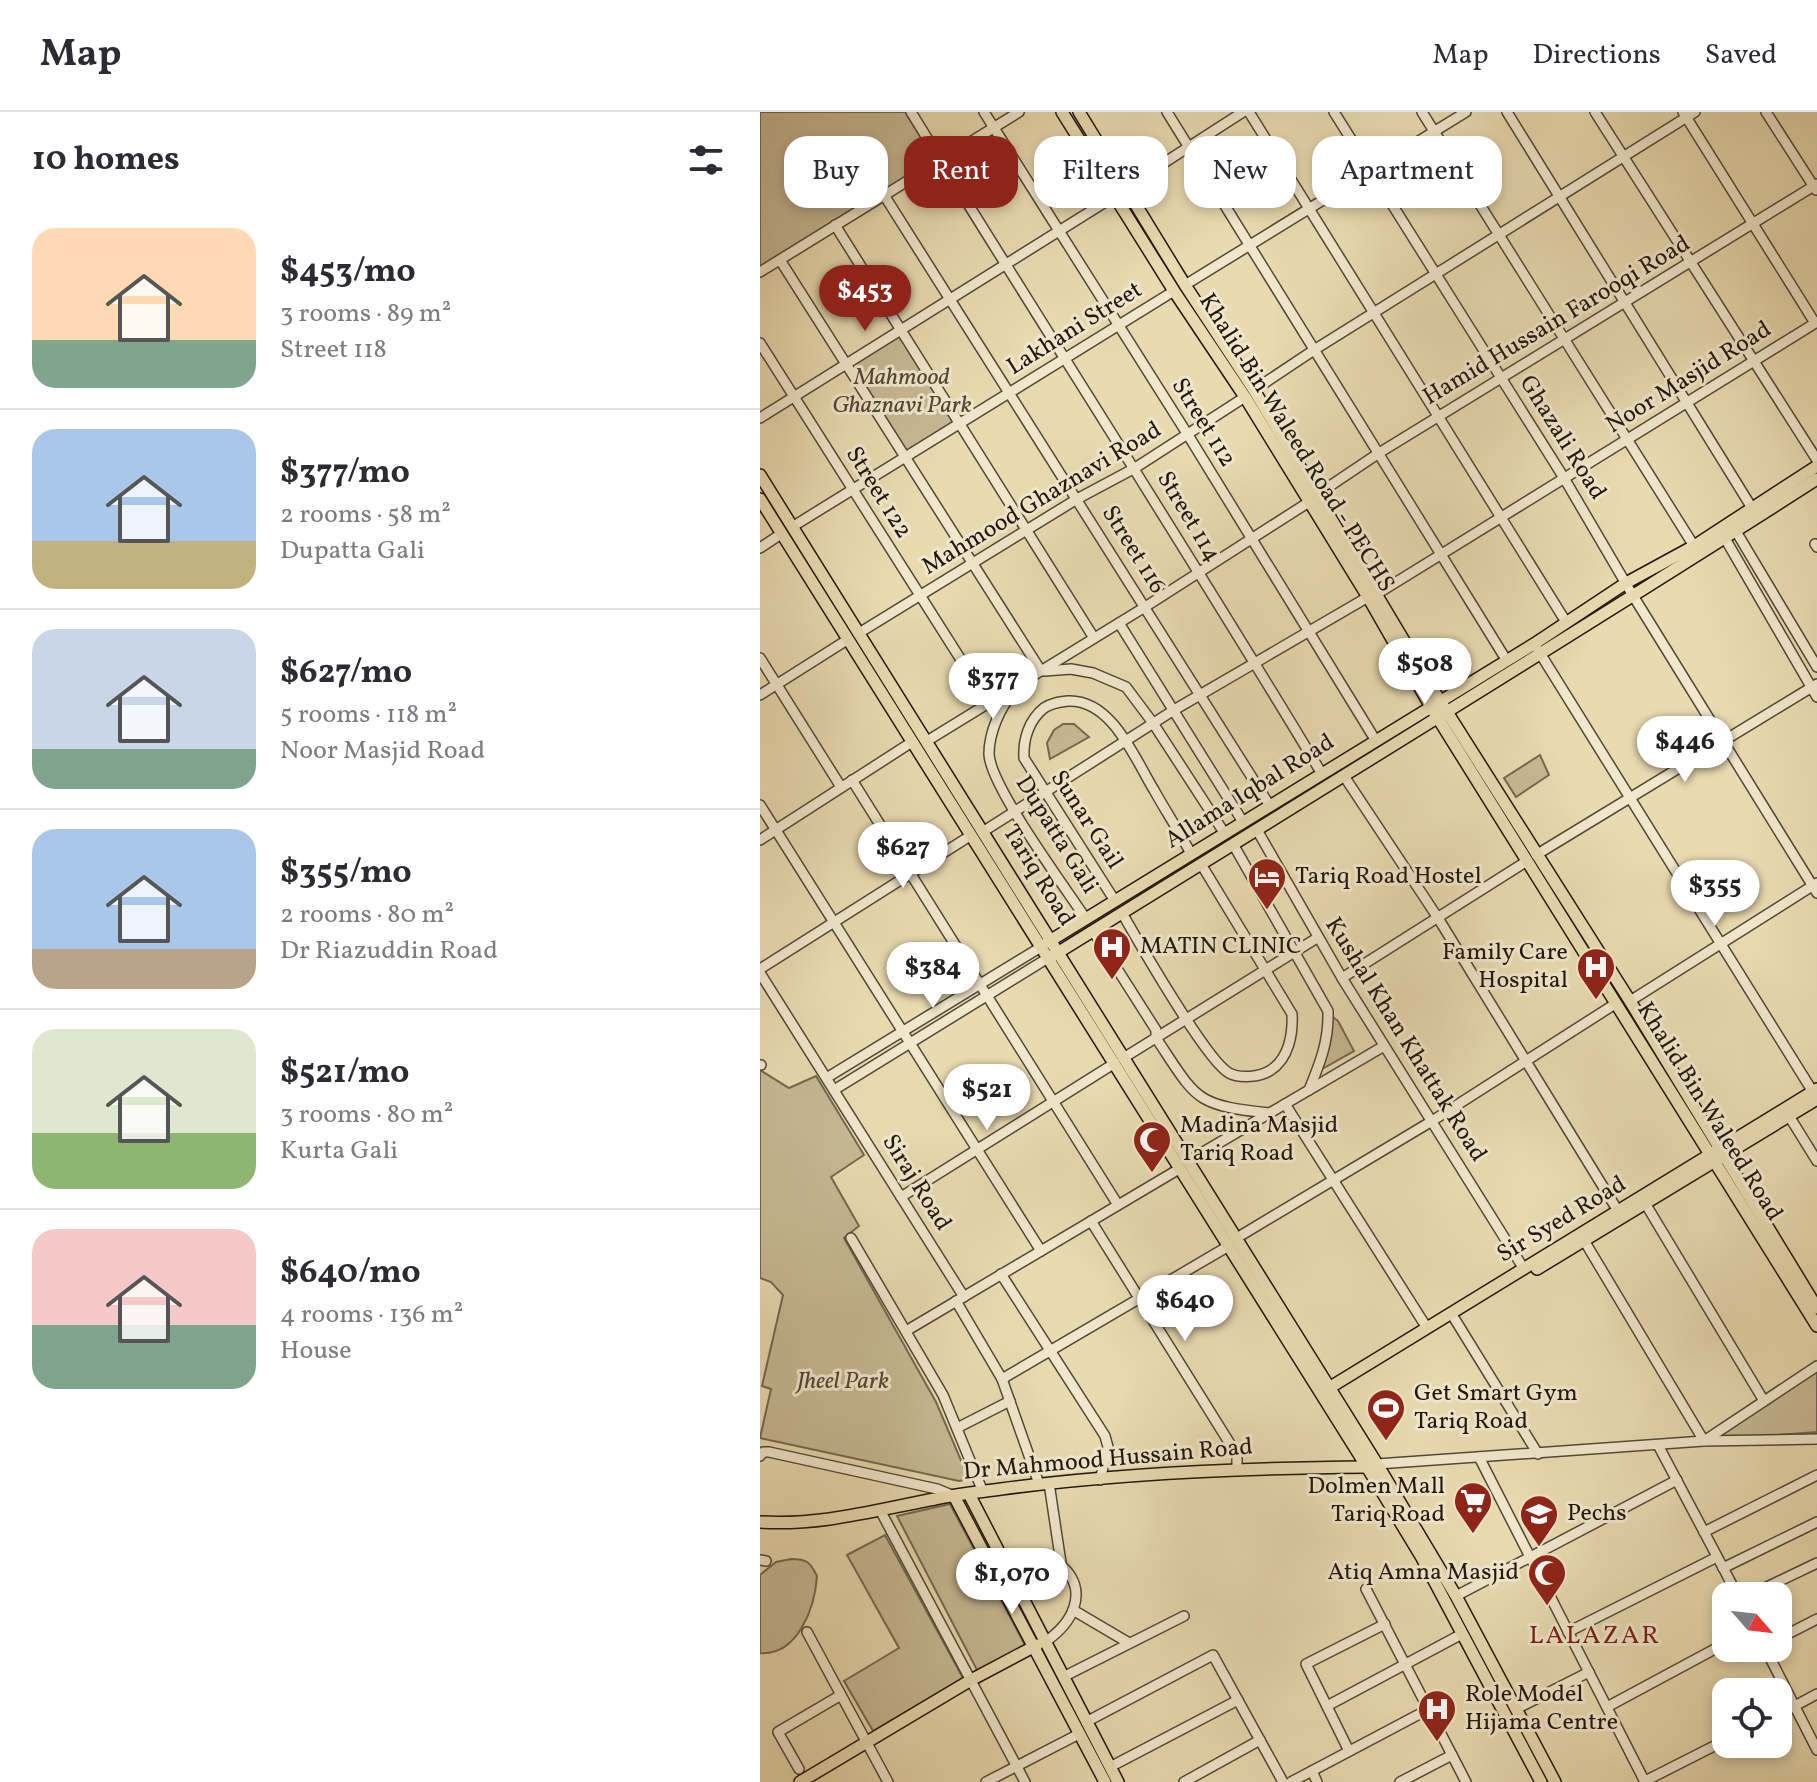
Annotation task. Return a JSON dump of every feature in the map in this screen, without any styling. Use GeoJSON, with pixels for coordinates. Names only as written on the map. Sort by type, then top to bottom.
{"type":"FeatureCollection","features":[{"type":"Feature","properties":{"kind":"main road","name":"Khalid Bin Waleed Road - PECHS"},"geometry":{"type":"LineString","coordinates":[[1062,112],[1077,136]]}},
{"type":"Feature","properties":{"kind":"main road","name":"Khalid Bin Waleed Road - PECHS"},"geometry":{"type":"LineString","coordinates":[[1079,112],[1094,136]]}},
{"type":"Feature","properties":{"kind":"main road","name":"Khalid Bin Waleed Road - PECHS"},"geometry":{"type":"LineString","coordinates":[[1123,208],[1249,394],[1435,704],[1532,858],[1630,1001]]}},
{"type":"Feature","properties":{"kind":"main road","name":"Khalid Bin Waleed Road - PECHS"},"geometry":{"type":"LineString","coordinates":[[1136,208],[1179,288]]}},
{"type":"Feature","properties":{"kind":"main road","name":"Allama Iqbal Road"},"geometry":{"type":"LineString","coordinates":[[1048,958],[1443,716],[1537,648],[1694,546],[1728,530],[1752,508],[1817,463]]}},
{"type":"Feature","properties":{"kind":"main road","name":"Tariq Road"},"geometry":{"type":"LineString","coordinates":[[760,475],[1059,951],[1120,1060],[1231,1243],[1372,1465]]}},
{"type":"Feature","properties":{"kind":"main road","name":"Allama Iqbal Road"},"geometry":{"type":"LineString","coordinates":[[1041,947],[1435,704],[1507,661],[1537,648],[1566,622],[1629,589],[1817,479]]}},
{"type":"Feature","properties":{"kind":"main road","name":"Tariq Road"},"geometry":{"type":"LineString","coordinates":[[760,499],[1048,958],[1120,1060]]}},
{"type":"Feature","properties":{"kind":"main road","name":"Khalid Bin Waleed Road - PECHS"},"geometry":{"type":"LineString","coordinates":[[1532,858],[1615,1004]]}},
{"type":"Feature","properties":{"kind":"main road","name":"Khalid Bin Waleed Road"},"geometry":{"type":"LineString","coordinates":[[1630,1001],[1714,1152]]}},
{"type":"Feature","properties":{"kind":"main road","name":"Khalid Bin Waleed Road"},"geometry":{"type":"LineString","coordinates":[[1615,1004],[1714,1152],[1817,1326]]}},
{"type":"Feature","properties":{"kind":"main road","name":"Sir Syed Road"},"geometry":{"type":"LineString","coordinates":[[1331,1391],[1643,1200],[1714,1152],[1816,1093]]}},
{"type":"Feature","properties":{"kind":"main road","name":"Sir Syed Road"},"geometry":{"type":"LineString","coordinates":[[1714,1152],[1789,1116],[1801,1104]]}},
{"type":"Feature","properties":{"kind":"main road","name":"Khalid Bin Waleed Road"},"geometry":{"type":"LineString","coordinates":[[1727,1173],[1817,1308]]}},
{"type":"Feature","properties":{"kind":"main road","name":"Sir Syed Road"},"geometry":{"type":"LineString","coordinates":[[1331,1391],[1427,1328],[1453,1316],[1524,1269],[1582,1237],[1618,1211],[1643,1200]]}},
{"type":"Feature","properties":{"kind":"main road","name":"Tariq Road"},"geometry":{"type":"LineString","coordinates":[[1231,1243],[1331,1391],[1372,1465]]}},
{"type":"Feature","properties":{"kind":"main road","name":"Dr Mahmood Hussain Road"},"geometry":{"type":"LineString","coordinates":[[760,1522],[794,1524],[1044,1484],[1237,1470],[1372,1465]]}},
{"type":"Feature","properties":{"kind":"main road"},"geometry":{"type":"LineString","coordinates":[[1372,1465],[1456,1596],[1555,1782]]}},
{"type":"Feature","properties":{"kind":"main road"},"geometry":{"type":"LineString","coordinates":[[1372,1465],[1541,1782]]}},
{"type":"Feature","properties":{"kind":"main road"},"geometry":{"type":"LineString","coordinates":[[969,1494],[1003,1561],[1079,1734],[1105,1782]]}},
{"type":"Feature","properties":{"kind":"main road"},"geometry":{"type":"LineString","coordinates":[[954,1496],[991,1566],[1063,1677],[1118,1782]]}},
{"type":"Feature","properties":{"kind":"main road"},"geometry":{"type":"LineString","coordinates":[[800,1782],[971,1680],[1039,1644]]}},
{"type":"Feature","properties":{"kind":"street","name":"Street 114"},"geometry":{"type":"LineString","coordinates":[[911,112],[926,136]]}},
{"type":"Feature","properties":{"kind":"street","name":"Street 112"},"geometry":{"type":"LineString","coordinates":[[984,112],[1376,741]]}},
{"type":"Feature","properties":{"kind":"street"},"geometry":{"type":"LineString","coordinates":[[980,136],[1019,112]]}},
{"type":"Feature","properties":{"kind":"street"},"geometry":{"type":"LineString","coordinates":[[1167,112],[1184,140]]}},
{"type":"Feature","properties":{"kind":"street"},"geometry":{"type":"LineString","coordinates":[[1204,136],[1243,112]]}},
{"type":"Feature","properties":{"kind":"street"},"geometry":{"type":"LineString","coordinates":[[1249,112],[1566,622]]}},
{"type":"Feature","properties":{"kind":"street","name":"Ghazali Road"},"geometry":{"type":"LineString","coordinates":[[1334,112],[1349,136]]}},
{"type":"Feature","properties":{"kind":"street"},"geometry":{"type":"LineString","coordinates":[[1422,112],[1694,546]]}},
{"type":"Feature","properties":{"kind":"street","name":"Lakhani Street"},"geometry":{"type":"LineString","coordinates":[[1428,136],[1466,112]]}},
{"type":"Feature","properties":{"kind":"street"},"geometry":{"type":"LineString","coordinates":[[1507,112],[1752,508]]}},
{"type":"Feature","properties":{"kind":"street"},"geometry":{"type":"LineString","coordinates":[[1595,112],[1817,463]]}},
{"type":"Feature","properties":{"kind":"street"},"geometry":{"type":"LineString","coordinates":[[1766,112],[1816,187]]}},
{"type":"Feature","properties":{"kind":"street"},"geometry":{"type":"LineString","coordinates":[[1688,114],[1816,322]]}},
{"type":"Feature","properties":{"kind":"street","name":"Mahmood Ghaznavi Road"},"geometry":{"type":"LineString","coordinates":[[859,633],[1025,530],[1188,435],[1314,350],[1688,114]]}},
{"type":"Feature","properties":{"kind":"street","name":"Hamid Hussain Farooqi Road"},"geometry":{"type":"LineString","coordinates":[[927,741],[1198,574],[1379,453],[1816,187]]}},
{"type":"Feature","properties":{"kind":"street","name":"Street 116"},"geometry":{"type":"LineString","coordinates":[[888,201],[1270,806]]}},
{"type":"Feature","properties":{"kind":"street","name":"Lakhani Street"},"geometry":{"type":"LineString","coordinates":[[792,527],[1312,207]]}},
{"type":"Feature","properties":{"kind":"street"},"geometry":{"type":"LineString","coordinates":[[760,272],[863,208]]}},
{"type":"Feature","properties":{"kind":"street","name":"Street 114"},"geometry":{"type":"LineString","coordinates":[[971,208],[1063,360],[1135,468],[1322,774]]}},
{"type":"Feature","properties":{"kind":"street"},"geometry":{"type":"LineString","coordinates":[[760,418],[1097,208]]}},
{"type":"Feature","properties":{"kind":"street"},"geometry":{"type":"LineString","coordinates":[[1226,208],[1507,661]]}},
{"type":"Feature","properties":{"kind":"street","name":"Ghazali Road"},"geometry":{"type":"LineString","coordinates":[[1394,208],[1816,887]]}},
{"type":"Feature","properties":{"kind":"street"},"geometry":{"type":"LineString","coordinates":[[835,225],[1094,638]]}},
{"type":"Feature","properties":{"kind":"street"},"geometry":{"type":"LineString","coordinates":[[780,260],[1041,671],[1071,669],[1126,687],[1225,834]]}},
{"type":"Feature","properties":{"kind":"street","name":"Noor Masjid Road"},"geometry":{"type":"LineString","coordinates":[[984,831],[1174,710],[1308,630],[1372,596],[1816,322]]}},
{"type":"Feature","properties":{"kind":"street","name":"Street 122"},"geometry":{"type":"LineString","coordinates":[[760,343],[989,704]]}},
{"type":"Feature","properties":{"kind":"street"},"geometry":{"type":"LineString","coordinates":[[1728,530],[1817,667]]}},
{"type":"Feature","properties":{"kind":"street"},"geometry":{"type":"LineString","coordinates":[[1342,978],[1630,798],[1815,690],[1728,530]]}},
{"type":"Feature","properties":{"kind":"street"},"geometry":{"type":"LineString","coordinates":[[760,548],[781,534]]}},
{"type":"Feature","properties":{"kind":"street"},"geometry":{"type":"LineString","coordinates":[[1119,623],[1243,822]]}},
{"type":"Feature","properties":{"kind":"street"},"geometry":{"type":"LineString","coordinates":[[760,695],[847,640]]}},
{"type":"Feature","properties":{"kind":"street"},"geometry":{"type":"LineString","coordinates":[[1537,648],[1816,1093]]}},
{"type":"Feature","properties":{"kind":"street"},"geometry":{"type":"LineString","coordinates":[[760,658],[841,787]]}},
{"type":"Feature","properties":{"kind":"street","name":"Dupatta Gali"},"geometry":{"type":"LineString","coordinates":[[1020,684],[1007,698],[998,716],[989,754],[993,772],[1086,919]]}},
{"type":"Feature","properties":{"kind":"street","name":"Sunar Gail"},"geometry":{"type":"LineString","coordinates":[[1115,901],[1028,767],[1024,747],[1030,726],[1043,709],[1061,701],[1083,703],[1109,720],[1125,741],[1191,854]]}},
{"type":"Feature","properties":{"kind":"street"},"geometry":{"type":"LineString","coordinates":[[760,840],[912,742]]}},
{"type":"Feature","properties":{"kind":"street"},"geometry":{"type":"LineString","coordinates":[[1344,776],[1438,918],[1618,1211]]}},
{"type":"Feature","properties":{"kind":"street"},"geometry":{"type":"LineString","coordinates":[[852,780],[1118,1205]]}},
{"type":"Feature","properties":{"kind":"street"},"geometry":{"type":"LineString","coordinates":[[760,805],[1041,1251]]}},
{"type":"Feature","properties":{"kind":"street","name":"Kushal Khan Khattak Road"},"geometry":{"type":"LineString","coordinates":[[1257,830],[1317,938],[1524,1269]]}},
{"type":"Feature","properties":{"kind":"street"},"geometry":{"type":"LineString","coordinates":[[760,971],[970,836]]}},
{"type":"Feature","properties":{"kind":"street"},"geometry":{"type":"LineString","coordinates":[[1233,844],[1328,1011],[1329,1032],[1324,1054],[1309,1090]]}},
{"type":"Feature","properties":{"kind":"street"},"geometry":{"type":"LineString","coordinates":[[1122,913],[1187,1018],[1226,1072],[1250,1076],[1270,1071],[1285,1053],[1293,1027],[1292,1014],[1201,864]]}},
{"type":"Feature","properties":{"kind":"street"},"geometry":{"type":"LineString","coordinates":[[1630,1001],[1816,887]]}},
{"type":"Feature","properties":{"kind":"street","name":"Dupatta Gali"},"geometry":{"type":"LineString","coordinates":[[1093,931],[1156,1030],[1156,1038],[1192,1091],[1201,1099],[1231,1109],[1269,1113]]}},
{"type":"Feature","properties":{"kind":"street"},"geometry":{"type":"LineString","coordinates":[[901,1197],[1317,938]]}},
{"type":"Feature","properties":{"kind":"street","name":"Allama Iqbal Road"},"geometry":{"type":"LineString","coordinates":[[828,1077],[1041,947]]}},
{"type":"Feature","properties":{"kind":"street","name":"Allama Iqbal Road"},"geometry":{"type":"LineString","coordinates":[[834,1090],[1048,958]]}},
{"type":"Feature","properties":{"kind":"street","name":"Siraj Road"},"geometry":{"type":"LineString","coordinates":[[760,971],[901,1197],[1002,1379],[1044,1484],[1061,1563],[1071,1575],[1076,1591],[1073,1610]]}},
{"type":"Feature","properties":{"kind":"street"},"geometry":{"type":"LineString","coordinates":[[1002,1379],[1432,1121],[1615,1004]]}},
{"type":"Feature","properties":{"kind":"street"},"geometry":{"type":"LineString","coordinates":[[906,1331],[1384,1046]]}},
{"type":"Feature","properties":{"kind":"street"},"geometry":{"type":"LineString","coordinates":[[1285,1104],[1427,1328]]}},
{"type":"Feature","properties":{"kind":"street"},"geometry":{"type":"LineString","coordinates":[[1789,1116],[1817,1161]]}},
{"type":"Feature","properties":{"kind":"street"},"geometry":{"type":"LineString","coordinates":[[1643,1200],[1764,1401]]}},
{"type":"Feature","properties":{"kind":"street"},"geometry":{"type":"LineString","coordinates":[[1091,1221],[1237,1455],[1237,1470]]}},
{"type":"Feature","properties":{"kind":"street"},"geometry":{"type":"LineString","coordinates":[[1582,1237],[1704,1441],[1817,1366]]}},
{"type":"Feature","properties":{"kind":"street"},"geometry":{"type":"LineString","coordinates":[[851,1238],[943,1395],[983,1492]]}},
{"type":"Feature","properties":{"kind":"street"},"geometry":{"type":"LineString","coordinates":[[1001,1274],[1105,1436],[1108,1447],[1100,1480]]}},
{"type":"Feature","properties":{"kind":"street"},"geometry":{"type":"LineString","coordinates":[[1453,1316],[1538,1454]]}},
{"type":"Feature","properties":{"kind":"street"},"geometry":{"type":"LineString","coordinates":[[957,1428],[1010,1401]]}},
{"type":"Feature","properties":{"kind":"street","name":"Dr Mahmood Hussain Road"},"geometry":{"type":"LineString","coordinates":[[1372,1465],[1704,1441],[1817,1439]]}},
{"type":"Feature","properties":{"kind":"street"},"geometry":{"type":"LineString","coordinates":[[1658,1445],[1730,1582]]}},
{"type":"Feature","properties":{"kind":"street"},"geometry":{"type":"LineString","coordinates":[[760,1456],[763,1452],[769,1452],[937,1489],[954,1496]]}},
{"type":"Feature","properties":{"kind":"street"},"geometry":{"type":"LineString","coordinates":[[1479,1457],[1645,1781],[1712,1747]]}},
{"type":"Feature","properties":{"kind":"street"},"geometry":{"type":"LineString","coordinates":[[1704,1532],[1817,1475]]}},
{"type":"Feature","properties":{"kind":"street"},"geometry":{"type":"LineString","coordinates":[[1456,1596],[1677,1480]]}},
{"type":"Feature","properties":{"kind":"street"},"geometry":{"type":"LineString","coordinates":[[880,1510],[1025,1782]]}},
{"type":"Feature","properties":{"kind":"street"},"geometry":{"type":"LineString","coordinates":[[1723,1568],[1817,1522]]}},
{"type":"Feature","properties":{"kind":"street"},"geometry":{"type":"LineString","coordinates":[[991,1566],[1003,1561],[1045,1557],[1061,1563]]}},
{"type":"Feature","properties":{"kind":"street"},"geometry":{"type":"LineString","coordinates":[[1568,1632],[1717,1557]]}},
{"type":"Feature","properties":{"kind":"street"},"geometry":{"type":"LineString","coordinates":[[1777,1582],[1817,1563]]}},
{"type":"Feature","properties":{"kind":"street"},"geometry":{"type":"LineString","coordinates":[[1366,1589],[1466,1782]]}},
{"type":"Feature","properties":{"kind":"street"},"geometry":{"type":"LineString","coordinates":[[1039,1644],[1058,1633],[1073,1610],[1129,1643]]}},
{"type":"Feature","properties":{"kind":"street"},"geometry":{"type":"LineString","coordinates":[[1063,1677],[1184,1616]]}},
{"type":"Feature","properties":{"kind":"street"},"geometry":{"type":"LineString","coordinates":[[1792,1632],[1817,1619]]}},
{"type":"Feature","properties":{"kind":"street"},"geometry":{"type":"LineString","coordinates":[[1349,1751],[1306,1664],[1385,1624]]}},
{"type":"Feature","properties":{"kind":"street"},"geometry":{"type":"LineString","coordinates":[[807,1632],[888,1782]]}},
{"type":"Feature","properties":{"kind":"street"},"geometry":{"type":"LineString","coordinates":[[1327,1706],[1462,1634]]}},
{"type":"Feature","properties":{"kind":"street"},"geometry":{"type":"LineString","coordinates":[[1607,1707],[1712,1651]]}},
{"type":"Feature","properties":{"kind":"street"},"geometry":{"type":"LineString","coordinates":[[1086,1722],[1213,1655],[1283,1782]]}},
{"type":"Feature","properties":{"kind":"street"},"geometry":{"type":"LineString","coordinates":[[1772,1662],[1817,1750]]}},
{"type":"Feature","properties":{"kind":"street"},"geometry":{"type":"LineString","coordinates":[[1516,1709],[1589,1672]]}},
{"type":"Feature","properties":{"kind":"street"},"geometry":{"type":"LineString","coordinates":[[1794,1707],[1817,1694]]}},
{"type":"Feature","properties":{"kind":"street"},"geometry":{"type":"LineString","coordinates":[[799,1769],[778,1732],[841,1695]]}},
{"type":"Feature","properties":{"kind":"street"},"geometry":{"type":"LineString","coordinates":[[1110,1767],[1238,1700]]}},
{"type":"Feature","properties":{"kind":"street"},"geometry":{"type":"LineString","coordinates":[[1291,1782],[1429,1709]]}},
{"type":"Feature","properties":{"kind":"street"},"geometry":{"type":"LineString","coordinates":[[986,1782],[1079,1734]]}},
{"type":"Feature","properties":{"kind":"street"},"geometry":{"type":"LineString","coordinates":[[1184,1782],[1260,1740]]}},
{"type":"Feature","properties":{"kind":"street"},"geometry":{"type":"LineString","coordinates":[[1400,1782],[1452,1755]]}},
{"type":"Feature","properties":{"kind":"street"},"geometry":{"type":"LineString","coordinates":[[1312,1771],[1317,1782]]}},
{"type":"Feature","properties":{"kind":"green space"},"geometry":{"type":"Polygon","coordinates":[[[760,112],[911,112],[926,136],[904,136],[904,183],[888,193],[888,136],[784,136],[784,208],[863,208],[760,272],[760,112]]]}},
{"type":"Feature","properties":{"kind":"green space","name":"Mahmood Ghaznavi Park"},"geometry":{"type":"Polygon","coordinates":[[[900,329],[959,423],[906,456],[847,364],[900,329]]]}},
{"type":"Feature","properties":{"kind":"green space"},"geometry":{"type":"Polygon","coordinates":[[[1063,724],[1074,724],[1089,737],[1050,759],[1047,743],[1054,730],[1063,724]]]}},
{"type":"Feature","properties":{"kind":"green space"},"geometry":{"type":"Polygon","coordinates":[[[1540,755],[1549,775],[1516,797],[1504,778],[1540,755]]]}},
{"type":"Feature","properties":{"kind":"green space"},"geometry":{"type":"Polygon","coordinates":[[[1330,1015],[1338,1021],[1354,1051],[1322,1069],[1332,1029],[1330,1015]]]}},
{"type":"Feature","properties":{"kind":"green space","name":"Jheel Park"},"geometry":{"type":"Polygon","coordinates":[[[760,1070],[789,1088],[816,1076],[864,1155],[831,1177],[859,1226],[844,1238],[936,1402],[969,1479],[959,1481],[760,1438],[771,1389],[762,1386],[783,1295],[771,1282],[760,1278],[760,1070]]]}},
{"type":"Feature","properties":{"kind":"green space"},"geometry":{"type":"Polygon","coordinates":[[[1817,1366],[1817,1432],[1704,1441],[1817,1366]]]}},
{"type":"Feature","properties":{"kind":"green space"},"geometry":{"type":"Polygon","coordinates":[[[950,1504],[1026,1647],[978,1672],[897,1516],[950,1504]]]}},
{"type":"Feature","properties":{"kind":"green space"},"geometry":{"type":"Polygon","coordinates":[[[885,1535],[963,1678],[873,1731],[844,1681],[899,1648],[847,1555],[885,1535]]]}},
{"type":"Feature","properties":{"kind":"green space"},"geometry":{"type":"Polygon","coordinates":[[[791,1559],[807,1562],[817,1576],[813,1602],[802,1627],[785,1647],[760,1653],[760,1575],[776,1562],[791,1559]]]}},
{"type":"Feature","properties":{"kind":"place","name":"Tariq Road Hostel"},"geometry":{"type":"Point","coordinates":[1267,911]}},
{"type":"Feature","properties":{"kind":"place","name":"MATIN CLINIC"},"geometry":{"type":"Point","coordinates":[1112,981]}},
{"type":"Feature","properties":{"kind":"place","name":"Family Care Hospital"},"geometry":{"type":"Point","coordinates":[1596,1001]}},
{"type":"Feature","properties":{"kind":"place","name":"Madina Masjid Tariq Road"},"geometry":{"type":"Point","coordinates":[1152,1174]}},
{"type":"Feature","properties":{"kind":"place","name":"Get Smart Gym Tariq Road"},"geometry":{"type":"Point","coordinates":[1386,1442]}},
{"type":"Feature","properties":{"kind":"place","name":"Dolmen Mall Tariq Road"},"geometry":{"type":"Point","coordinates":[1473,1535]}},
{"type":"Feature","properties":{"kind":"place","name":"Pechs"},"geometry":{"type":"Point","coordinates":[1539,1548]}},
{"type":"Feature","properties":{"kind":"place","name":"Atiq Amna Masjid"},"geometry":{"type":"Point","coordinates":[1547,1607]}},
{"type":"Feature","properties":{"kind":"place","name":"Role Model Hijama Centre"},"geometry":{"type":"Point","coordinates":[1437,1743]}},
{"type":"Feature","properties":{"kind":"district","name":"LALAZAR"},"geometry":{"type":"Point","coordinates":[1595,1636]}}]}
